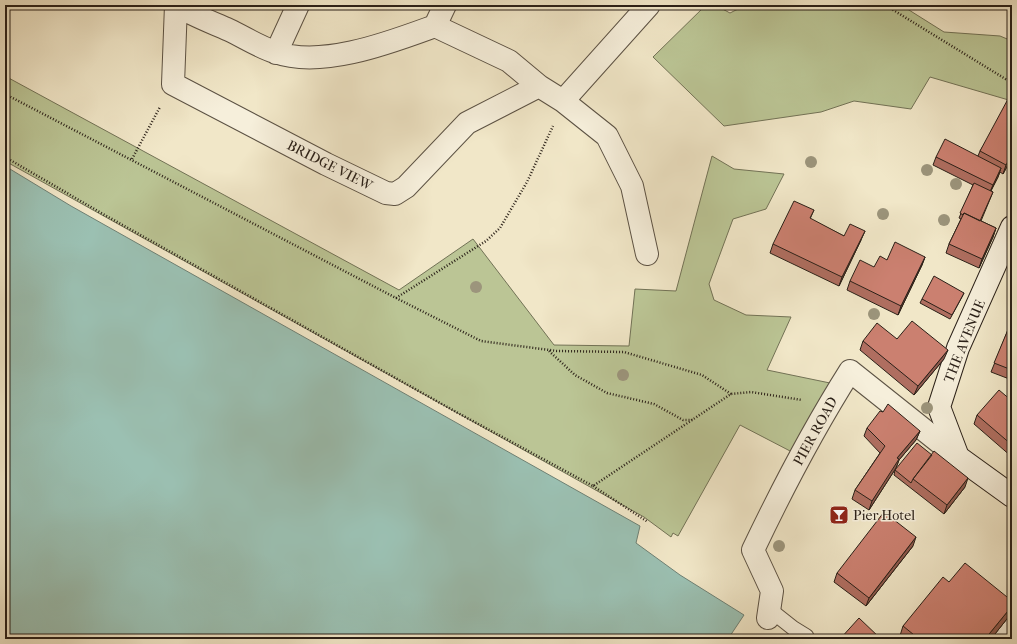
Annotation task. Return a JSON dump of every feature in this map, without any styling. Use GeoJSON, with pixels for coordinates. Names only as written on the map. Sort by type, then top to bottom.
{"type":"FeatureCollection","features":[{"type":"Feature","properties":{"kind":"street"},"geometry":{"type":"LineString","coordinates":[[173,84],[176,5],[276,53],[298,57],[318,57],[344,54],[378,46],[435,26],[509,61],[539,86],[563,101],[607,136],[632,186],[647,254]]}},
{"type":"Feature","properties":{"kind":"street"},"geometry":{"type":"LineString","coordinates":[[276,53],[298,5]]}},
{"type":"Feature","properties":{"kind":"street"},"geometry":{"type":"LineString","coordinates":[[435,26],[445,5]]}},
{"type":"Feature","properties":{"kind":"street"},"geometry":{"type":"LineString","coordinates":[[563,101],[649,5]]}},
{"type":"Feature","properties":{"kind":"street","name":"BRIDGE VIEW"},"geometry":{"type":"LineString","coordinates":[[173,84],[386,194],[395,194],[406,187],[467,123],[539,86]]}},
{"type":"Feature","properties":{"kind":"street","name":"THE AVENUE"},"geometry":{"type":"LineString","coordinates":[[958,457],[939,407],[958,348],[1012,228]]}},
{"type":"Feature","properties":{"kind":"street","name":"PIER ROAD"},"geometry":{"type":"LineString","coordinates":[[769,614],[772,591],[753,550],[779,496],[832,400],[850,371],[958,457]]}},
{"type":"Feature","properties":{"kind":"street"},"geometry":{"type":"LineString","coordinates":[[958,457],[1012,496]]}},
{"type":"Feature","properties":{"kind":"lane"},"geometry":{"type":"LineString","coordinates":[[769,614],[806,636],[805,639]]}},
{"type":"Feature","properties":{"kind":"lane"},"geometry":{"type":"LineString","coordinates":[[1000,639],[1012,624]]}},
{"type":"Feature","properties":{"kind":"path"},"geometry":{"type":"LineString","coordinates":[[885,5],[1012,83]]}},
{"type":"Feature","properties":{"kind":"path"},"geometry":{"type":"LineString","coordinates":[[132,159],[173,84]]}},
{"type":"Feature","properties":{"kind":"path"},"geometry":{"type":"LineString","coordinates":[[5,94],[481,341],[548,350],[624,352],[702,375],[731,394]]}},
{"type":"Feature","properties":{"kind":"path"},"geometry":{"type":"LineString","coordinates":[[396,298],[486,241],[500,228],[527,182],[563,101]]}},
{"type":"Feature","properties":{"kind":"path"},"geometry":{"type":"LineString","coordinates":[[5,157],[103,214],[458,413],[593,486],[648,522]]}},
{"type":"Feature","properties":{"kind":"path"},"geometry":{"type":"LineString","coordinates":[[548,350],[575,376],[607,393],[654,404],[683,420],[693,420]]}},
{"type":"Feature","properties":{"kind":"path"},"geometry":{"type":"LineString","coordinates":[[593,486],[731,394],[751,392],[804,401]]}},
{"type":"Feature","properties":{"kind":"shaded area"},"geometry":{"type":"Polygon","coordinates":[[[706,5],[715,5],[730,13],[746,5],[901,5],[944,32],[1000,36],[1012,41],[1012,101],[930,77],[911,109],[854,101],[821,112],[724,126],[653,57],[706,5]]]}},
{"type":"Feature","properties":{"kind":"shaded area"},"geometry":{"type":"Polygon","coordinates":[[[5,76],[399,290],[473,239],[554,345],[629,346],[635,289],[676,291],[712,156],[734,169],[784,174],[766,209],[733,219],[709,284],[714,300],[746,315],[791,317],[767,370],[830,383],[792,452],[740,425],[678,536],[673,533],[671,537],[644,517],[5,161],[5,76]]]}},
{"type":"Feature","properties":{"kind":"shaded area"},"geometry":{"type":"Polygon","coordinates":[[[5,166],[71,206],[640,526],[636,543],[680,575],[744,615],[728,639],[5,639],[5,166]]]}},
{"type":"Feature","properties":{"kind":"building"},"geometry":{"type":"Polygon","coordinates":[[[1008,99],[1012,101],[1012,154],[1006,165],[980,151],[1008,99]]]}},
{"type":"Feature","properties":{"kind":"building"},"geometry":{"type":"Polygon","coordinates":[[[945,139],[1001,168],[993,185],[936,157],[945,139]]]}},
{"type":"Feature","properties":{"kind":"building"},"geometry":{"type":"Polygon","coordinates":[[[974,183],[993,192],[980,221],[964,213],[963,215],[960,213],[974,183]]]}},
{"type":"Feature","properties":{"kind":"building"},"geometry":{"type":"Polygon","coordinates":[[[794,201],[814,210],[810,218],[844,236],[850,224],[865,231],[842,277],[773,244],[794,201]]]}},
{"type":"Feature","properties":{"kind":"building"},"geometry":{"type":"Polygon","coordinates":[[[964,213],[996,228],[982,259],[949,244],[964,213]]]}},
{"type":"Feature","properties":{"kind":"building"},"geometry":{"type":"Polygon","coordinates":[[[895,242],[925,257],[901,306],[850,281],[860,260],[874,267],[880,256],[887,260],[895,242]]]}},
{"type":"Feature","properties":{"kind":"building"},"geometry":{"type":"Polygon","coordinates":[[[934,276],[964,293],[952,315],[922,299],[934,276]]]}},
{"type":"Feature","properties":{"kind":"building"},"geometry":{"type":"Polygon","coordinates":[[[1012,320],[1012,370],[994,363],[1012,320]]]}},
{"type":"Feature","properties":{"kind":"building"},"geometry":{"type":"Polygon","coordinates":[[[912,321],[948,350],[918,386],[863,341],[877,323],[897,339],[912,321]]]}},
{"type":"Feature","properties":{"kind":"building"},"geometry":{"type":"Polygon","coordinates":[[[999,390],[1012,401],[1012,445],[977,415],[999,390]]]}},
{"type":"Feature","properties":{"kind":"building"},"geometry":{"type":"Polygon","coordinates":[[[888,404],[920,431],[897,458],[899,459],[872,501],[855,490],[885,446],[867,428],[880,411],[883,412],[888,404]]]}},
{"type":"Feature","properties":{"kind":"building"},"geometry":{"type":"Polygon","coordinates":[[[917,443],[932,455],[911,483],[895,470],[917,443]]]}},
{"type":"Feature","properties":{"kind":"building"},"geometry":{"type":"Polygon","coordinates":[[[934,451],[968,478],[947,505],[913,479],[934,451]]]}},
{"type":"Feature","properties":{"kind":"building"},"geometry":{"type":"Polygon","coordinates":[[[884,512],[916,537],[869,598],[837,573],[884,512]]]}},
{"type":"Feature","properties":{"kind":"building"},"geometry":{"type":"Polygon","coordinates":[[[965,563],[1012,601],[1012,606],[985,639],[919,639],[903,626],[943,577],[949,582],[965,563]]]}},
{"type":"Feature","properties":{"kind":"building"},"geometry":{"type":"Polygon","coordinates":[[[859,618],[881,639],[840,639],[859,618]]]}},
{"type":"Feature","properties":{"kind":"place","name":"Pier Hotel"},"geometry":{"type":"Point","coordinates":[839,515]}}]}
